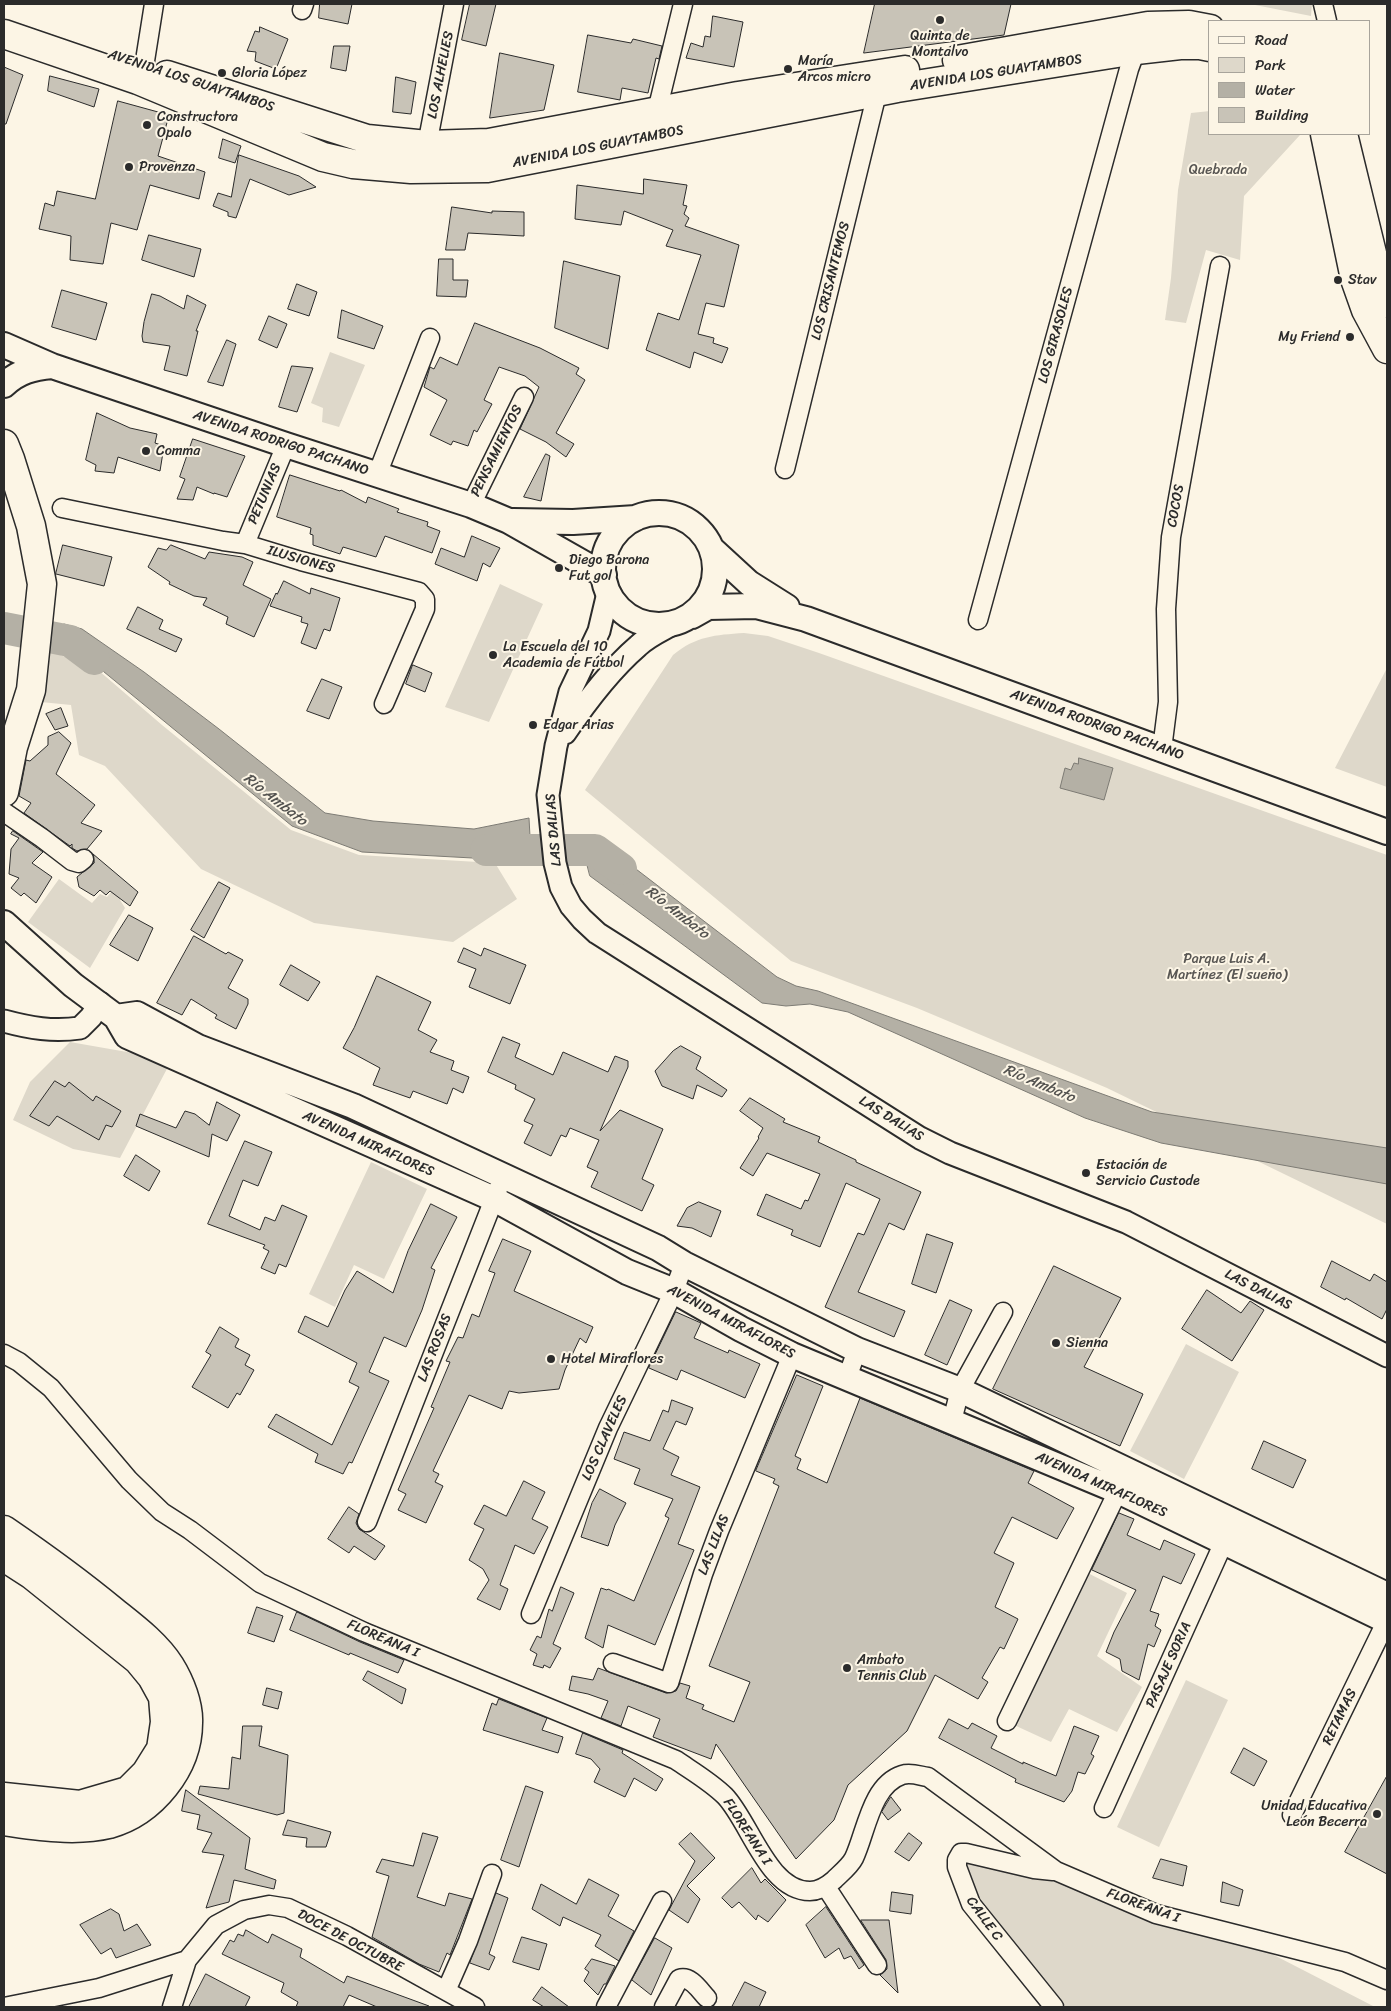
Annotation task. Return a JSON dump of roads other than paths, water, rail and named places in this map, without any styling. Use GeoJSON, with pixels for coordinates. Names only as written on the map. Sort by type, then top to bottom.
{"type":"FeatureCollection","features":[{"type":"Feature","properties":{"kind":"main road","name":"AVENIDA LOS GUAYTAMBOS"},"geometry":{"type":"LineString","coordinates":[[4,17],[141,74],[323,157],[353,164],[411,169],[487,168],[891,84],[1148,26],[1189,25],[1208,29]]}},
{"type":"Feature","properties":{"kind":"main road","name":"AVENIDA LOS GUAYTAMBOS"},"geometry":{"type":"LineString","coordinates":[[4,34],[367,139],[427,145],[488,143],[657,111],[891,84],[1136,50],[1180,45],[1200,45],[1208,47]]}},
{"type":"Feature","properties":{"kind":"main road"},"geometry":{"type":"LineString","coordinates":[[1324,135],[1355,279],[1366,310],[1383,333]]}},
{"type":"Feature","properties":{"kind":"main road"},"geometry":{"type":"LineString","coordinates":[[1343,135],[1379,282],[1387,303]]}},
{"type":"Feature","properties":{"kind":"main road","name":"AVENIDA RODRIGO PACHANO"},"geometry":{"type":"LineString","coordinates":[[4,345],[52,366],[471,505],[509,521],[606,584]]}},
{"type":"Feature","properties":{"kind":"main road","name":"AVENIDA RODRIGO PACHANO"},"geometry":{"type":"LineString","coordinates":[[4,385],[14,375],[32,368],[52,366]]}},
{"type":"Feature","properties":{"kind":"main road"},"geometry":{"type":"LineString","coordinates":[[4,444],[31,526],[41,575],[31,690],[13,747],[4,792]]}},
{"type":"Feature","properties":{"kind":"main road"},"geometry":{"type":"LineString","coordinates":[[654,513],[672,514],[689,521],[702,533],[712,549],[715,567],[713,586],[705,602],[681,620],[652,625],[634,620],[619,608],[606,584],[604,558],[611,541],[622,527],[636,518],[654,513]]}},
{"type":"Feature","properties":{"kind":"main road","name":"AVENIDA RODRIGO PACHANO"},"geometry":{"type":"LineString","coordinates":[[509,521],[573,522],[636,518]]}},
{"type":"Feature","properties":{"kind":"main road","name":"AVENIDA RODRIGO PACHANO"},"geometry":{"type":"LineString","coordinates":[[712,549],[748,584],[806,618]]}},
{"type":"Feature","properties":{"kind":"main road","name":"AVENIDA RODRIGO PACHANO"},"geometry":{"type":"LineString","coordinates":[[681,620],[708,608],[756,606],[806,618],[1387,832]]}},
{"type":"Feature","properties":{"kind":"main road","name":"AVENIDA MIRAFLORES"},"geometry":{"type":"LineString","coordinates":[[4,923],[73,985],[108,1010],[127,1036],[494,1200],[627,1272],[674,1291],[792,1355],[1118,1491],[1229,1531],[1303,1554],[1387,1595]]}},
{"type":"Feature","properties":{"kind":"main road","name":"AVENIDA MIRAFLORES"},"geometry":{"type":"LineString","coordinates":[[108,1010],[137,1014],[198,1047],[353,1106],[658,1248],[684,1264],[856,1350],[960,1390],[1229,1531],[1292,1575],[1387,1620]]}},
{"type":"Feature","properties":{"kind":"main road"},"geometry":{"type":"LineString","coordinates":[[340,1132],[353,1106]]}},
{"type":"Feature","properties":{"kind":"main road"},"geometry":{"type":"LineString","coordinates":[[741,1329],[755,1299]]}},
{"type":"Feature","properties":{"kind":"main road"},"geometry":{"type":"LineString","coordinates":[[4,1530],[67,1573],[142,1634],[170,1666],[182,1692],[188,1722],[185,1747],[174,1773],[156,1796],[136,1812],[110,1824],[77,1828],[4,1821]]}},
{"type":"Feature","properties":{"kind":"main road"},"geometry":{"type":"LineString","coordinates":[[4,1557],[32,1575],[138,1660],[152,1677],[163,1697],[165,1722],[161,1750],[146,1773],[128,1791],[80,1805],[4,1797]]}},
{"type":"Feature","properties":{"kind":"street"},"geometry":{"type":"LineString","coordinates":[[141,74],[154,4]]}},
{"type":"Feature","properties":{"kind":"street","name":"LOS ALHELIES"},"geometry":{"type":"LineString","coordinates":[[427,145],[454,4]]}},
{"type":"Feature","properties":{"kind":"street"},"geometry":{"type":"LineString","coordinates":[[657,111],[682,4]]}},
{"type":"Feature","properties":{"kind":"street"},"geometry":{"type":"LineString","coordinates":[[1323,4],[1327,20]]}},
{"type":"Feature","properties":{"kind":"street","name":"LOS GIRASOLES"},"geometry":{"type":"LineString","coordinates":[[978,620],[1129,69],[1136,50]]}},
{"type":"Feature","properties":{"kind":"street","name":"LOS CRISANTEMOS"},"geometry":{"type":"LineString","coordinates":[[785,469],[891,84]]}},
{"type":"Feature","properties":{"kind":"street","name":"COCOS"},"geometry":{"type":"LineString","coordinates":[[1162,749],[1168,702],[1166,609],[1171,537],[1220,266]]}},
{"type":"Feature","properties":{"kind":"street"},"geometry":{"type":"LineString","coordinates":[[377,475],[430,338]]}},
{"type":"Feature","properties":{"kind":"street","name":"PENSAMIENTOS"},"geometry":{"type":"LineString","coordinates":[[471,505],[524,397]]}},
{"type":"Feature","properties":{"kind":"street","name":"PETUNIAS"},"geometry":{"type":"LineString","coordinates":[[245,544],[286,445]]}},
{"type":"Feature","properties":{"kind":"street","name":"ILUSIONES"},"geometry":{"type":"LineString","coordinates":[[62,508],[245,544],[419,592],[425,600],[425,610],[384,704]]}},
{"type":"Feature","properties":{"kind":"street","name":"LAS DALIAS"},"geometry":{"type":"LineString","coordinates":[[606,584],[599,631],[570,692],[556,746],[548,796],[555,863],[561,887],[571,906],[582,919],[597,933],[920,1138],[950,1153],[1126,1222],[1387,1356]]}},
{"type":"Feature","properties":{"kind":"street","name":"LAS DALIAS"},"geometry":{"type":"LineString","coordinates":[[556,746],[582,707],[612,671],[639,644],[681,620]]}},
{"type":"Feature","properties":{"kind":"street"},"geometry":{"type":"LineString","coordinates":[[4,812],[72,861],[79,863],[84,859]]}},
{"type":"Feature","properties":{"kind":"street"},"geometry":{"type":"LineString","coordinates":[[4,1022],[34,1029],[59,1031],[80,1028],[108,1010]]}},
{"type":"Feature","properties":{"kind":"street","name":"LAS ROSAS"},"geometry":{"type":"LineString","coordinates":[[367,1522],[503,1175]]}},
{"type":"Feature","properties":{"kind":"street","name":"LOS CLAVELES"},"geometry":{"type":"LineString","coordinates":[[531,1614],[608,1428],[674,1291],[684,1264]]}},
{"type":"Feature","properties":{"kind":"street"},"geometry":{"type":"LineString","coordinates":[[952,1421],[960,1390],[1004,1312]]}},
{"type":"Feature","properties":{"kind":"street"},"geometry":{"type":"LineString","coordinates":[[847,1378],[856,1350]]}},
{"type":"Feature","properties":{"kind":"street","name":"FLOREANA I"},"geometry":{"type":"LineString","coordinates":[[4,1354],[20,1362],[51,1388],[129,1480],[162,1512],[190,1530],[260,1583],[364,1632],[676,1760],[726,1797],[768,1864],[783,1882],[796,1888],[811,1891],[826,1887],[853,1860],[869,1814],[885,1786],[903,1775],[913,1774],[928,1777],[1056,1871],[1156,1914],[1345,1962],[1387,1980]]}},
{"type":"Feature","properties":{"kind":"street","name":"LAS LILAS"},"geometry":{"type":"LineString","coordinates":[[613,1663],[669,1683],[703,1574],[719,1531],[792,1355]]}},
{"type":"Feature","properties":{"kind":"street"},"geometry":{"type":"LineString","coordinates":[[1007,1720],[1118,1491]]}},
{"type":"Feature","properties":{"kind":"street","name":"PASAJE SORIA"},"geometry":{"type":"LineString","coordinates":[[1104,1808],[1229,1531]]}},
{"type":"Feature","properties":{"kind":"street"},"geometry":{"type":"LineString","coordinates":[[1292,1575],[1303,1554]]}},
{"type":"Feature","properties":{"kind":"street","name":"RETAMAS"},"geometry":{"type":"LineString","coordinates":[[1292,1815],[1387,1620]]}},
{"type":"Feature","properties":{"kind":"street","name":"CALLE C"},"geometry":{"type":"LineString","coordinates":[[1054,2007],[971,1904],[957,1867],[957,1860],[961,1853],[966,1853],[1034,1869],[1056,1871]]}},
{"type":"Feature","properties":{"kind":"street"},"geometry":{"type":"LineString","coordinates":[[446,1991],[468,1941],[492,1874]]}},
{"type":"Feature","properties":{"kind":"street"},"geometry":{"type":"LineString","coordinates":[[826,1887],[877,1965]]}},
{"type":"Feature","properties":{"kind":"street"},"geometry":{"type":"LineString","coordinates":[[606,2007],[662,1900]]}},
{"type":"Feature","properties":{"kind":"street","name":"DOCE DE OCTUBRE"},"geometry":{"type":"LineString","coordinates":[[187,1960],[216,1925],[244,1910],[269,1905],[288,1908],[347,1936],[475,2007]]}},
{"type":"Feature","properties":{"kind":"street"},"geometry":{"type":"LineString","coordinates":[[4,2007],[98,1988],[187,1960]]}},
{"type":"Feature","properties":{"kind":"street"},"geometry":{"type":"LineString","coordinates":[[172,2007],[187,1960]]}},
{"type":"Feature","properties":{"kind":"street"},"geometry":{"type":"LineString","coordinates":[[664,2007],[679,1978],[689,1979],[707,1998]]}},
{"type":"Feature","properties":{"kind":"water"},"geometry":{"type":"Polygon","coordinates":[[[64,624],[82,629],[144,672],[325,813],[373,821],[474,829],[529,818],[531,855],[491,859],[362,852],[292,826],[98,667],[52,646],[64,624]]]}},
{"type":"Feature","properties":{"kind":"water"},"geometry":{"type":"Polygon","coordinates":[[[1079,758],[1113,768],[1104,800],[1060,788],[1065,768],[1071,770],[1074,763],[1078,764],[1079,758]]]}},
{"type":"Feature","properties":{"kind":"water"},"geometry":{"type":"Polygon","coordinates":[[[581,840],[602,843],[777,977],[796,986],[818,991],[1152,1112],[1387,1148],[1387,1184],[1161,1143],[1085,1118],[848,1012],[810,1004],[786,1006],[762,1003],[590,876],[581,840]]]}},
{"type":"Feature","properties":{"kind":"waterway","name":"Río Ambato"},"geometry":{"type":"LineString","coordinates":[[4,628],[70,641],[94,659]]}},
{"type":"Feature","properties":{"kind":"waterway","name":"Río Ambato"},"geometry":{"type":"LineString","coordinates":[[486,850],[595,850],[621,869]]}},
{"type":"Feature","properties":{"kind":"place","name":"Quinta de Montalvo"},"geometry":{"type":"Point","coordinates":[940,20]}},
{"type":"Feature","properties":{"kind":"place","name":"María Arcos micro"},"geometry":{"type":"Point","coordinates":[788,69]}},
{"type":"Feature","properties":{"kind":"place","name":"Gloria López"},"geometry":{"type":"Point","coordinates":[222,73]}},
{"type":"Feature","properties":{"kind":"place","name":"Constructora Opalo"},"geometry":{"type":"Point","coordinates":[147,125]}},
{"type":"Feature","properties":{"kind":"place","name":"Provenza"},"geometry":{"type":"Point","coordinates":[129,167]}},
{"type":"Feature","properties":{"kind":"place","name":"Stav"},"geometry":{"type":"Point","coordinates":[1338,280]}},
{"type":"Feature","properties":{"kind":"place","name":"My Friend"},"geometry":{"type":"Point","coordinates":[1350,337]}},
{"type":"Feature","properties":{"kind":"place","name":"Comma"},"geometry":{"type":"Point","coordinates":[146,451]}},
{"type":"Feature","properties":{"kind":"place","name":"Diego Barona Fut gol"},"geometry":{"type":"Point","coordinates":[559,568]}},
{"type":"Feature","properties":{"kind":"place","name":"La Escuela del 10 Academia de Fútbol"},"geometry":{"type":"Point","coordinates":[493,655]}},
{"type":"Feature","properties":{"kind":"place","name":"Edgar Arias"},"geometry":{"type":"Point","coordinates":[533,725]}},
{"type":"Feature","properties":{"kind":"place","name":"Estación de Servicio Custode"},"geometry":{"type":"Point","coordinates":[1086,1173]}},
{"type":"Feature","properties":{"kind":"place","name":"Sienna"},"geometry":{"type":"Point","coordinates":[1056,1343]}},
{"type":"Feature","properties":{"kind":"place","name":"Hotel Miraflores"},"geometry":{"type":"Point","coordinates":[551,1359]}},
{"type":"Feature","properties":{"kind":"place","name":"Ambato Tennis Club"},"geometry":{"type":"Point","coordinates":[847,1668]}},
{"type":"Feature","properties":{"kind":"place","name":"Unidad Educativa León Becerra"},"geometry":{"type":"Point","coordinates":[1377,1814]}},
{"type":"Feature","properties":{"kind":"park label","name":"Quebrada"},"geometry":{"type":"Point","coordinates":[1218,170]}},
{"type":"Feature","properties":{"kind":"park label","name":"Parque Luis A. Martínez (El sueño)"},"geometry":{"type":"Point","coordinates":[1227,968]}}]}
